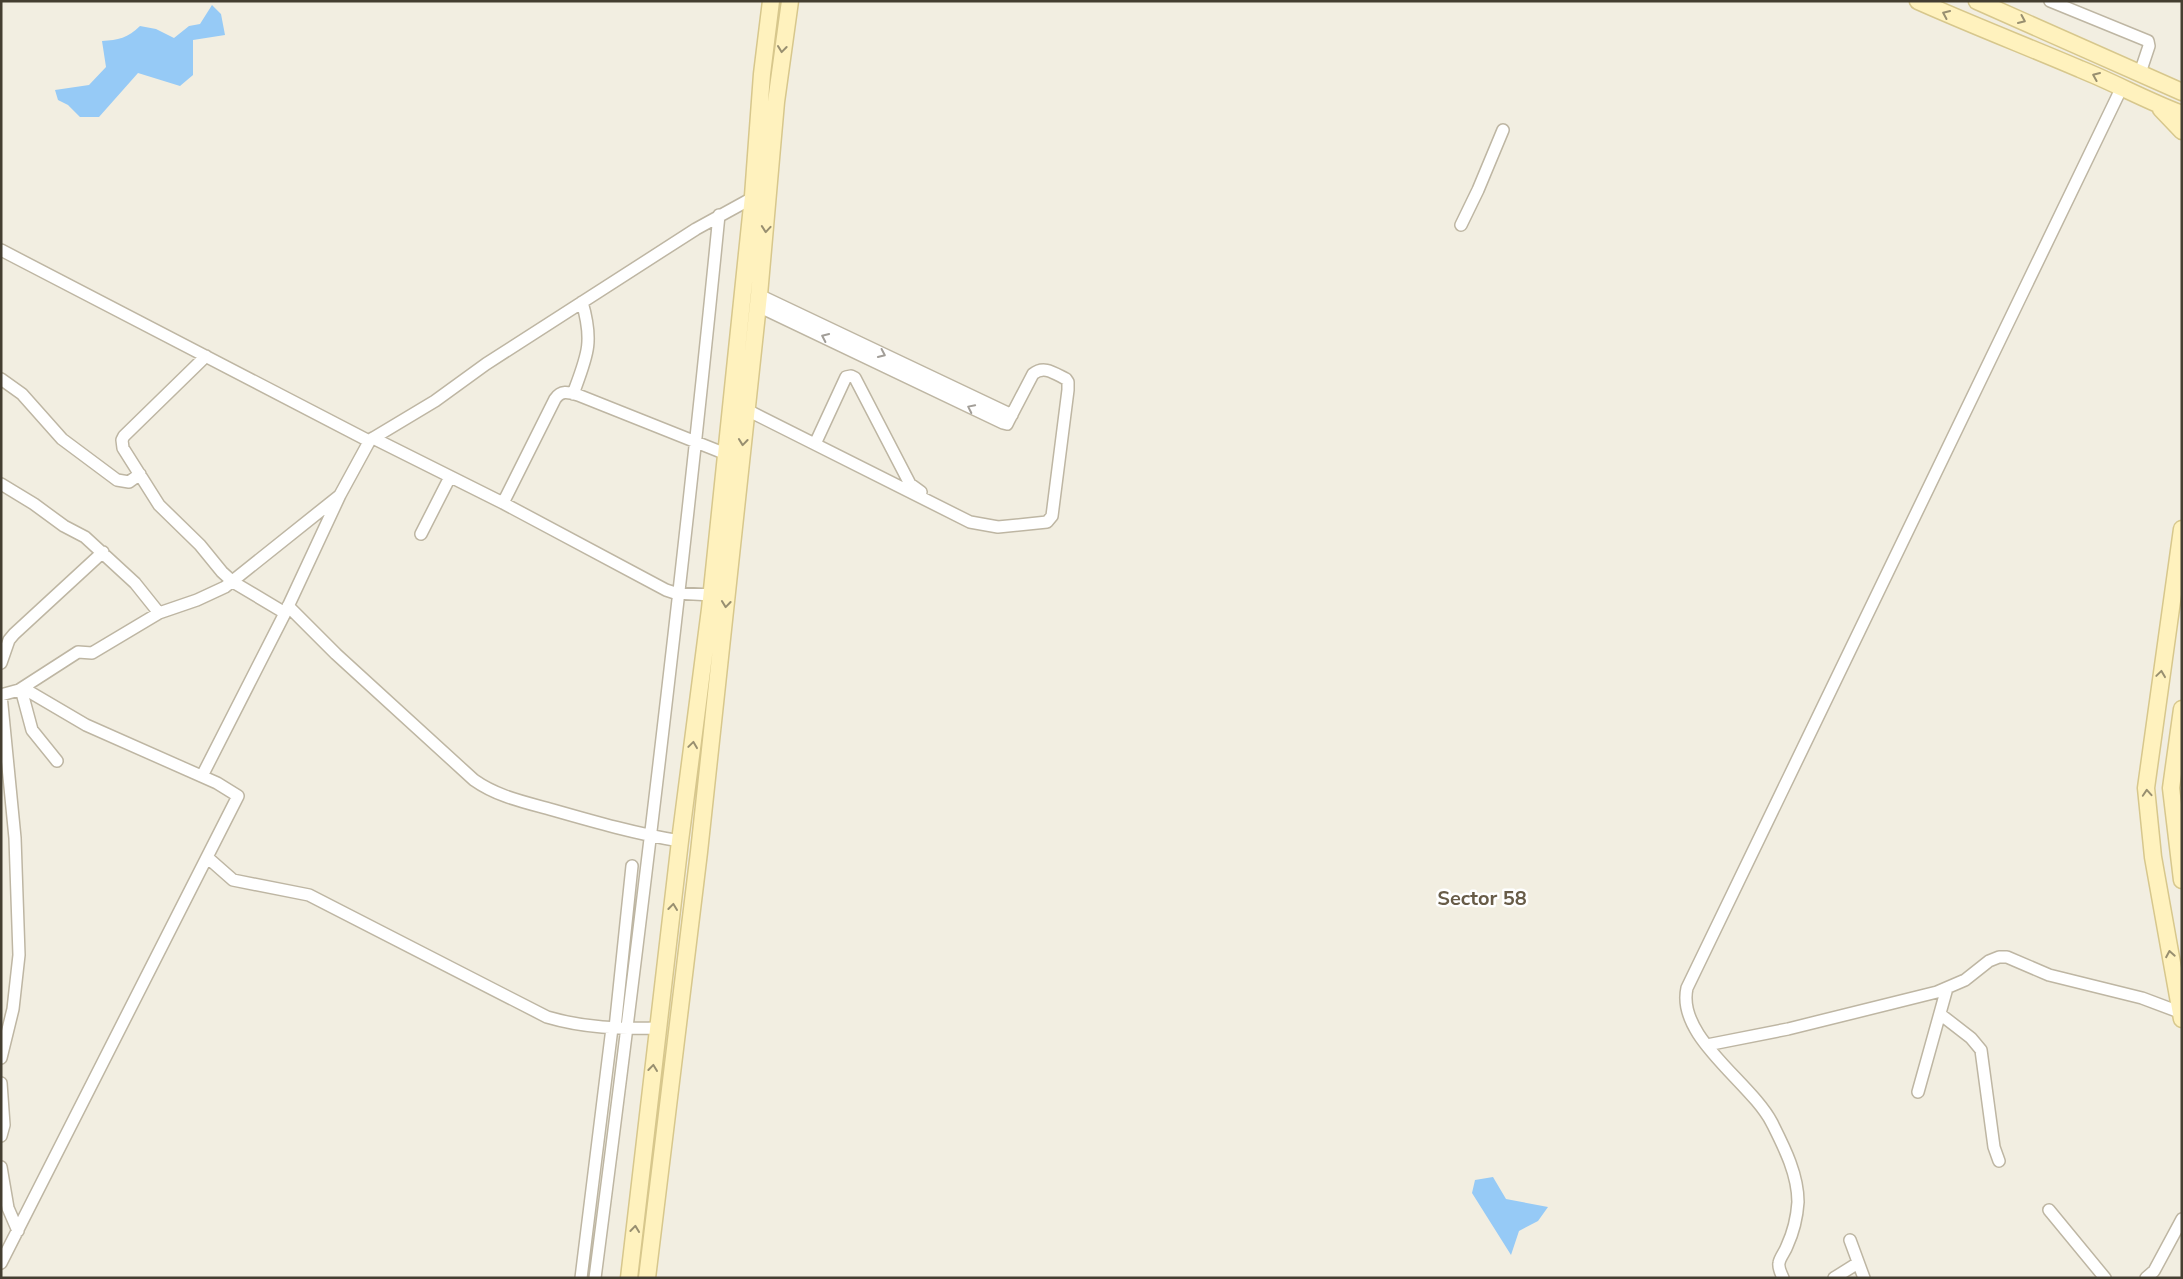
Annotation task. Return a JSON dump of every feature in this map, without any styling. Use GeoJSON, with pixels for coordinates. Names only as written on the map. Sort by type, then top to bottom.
{"type":"FeatureCollection","features":[{"type":"Feature","properties":{"kind":"street"},"geometry":{"type":"LineString","coordinates":[[647,1278],[690,934],[759,300],[762,74],[771,1]]}},
{"type":"Feature","properties":{"kind":"street"},"geometry":{"type":"LineString","coordinates":[[629,1278],[680,841],[712,595],[726,454],[790,1]]}},
{"type":"Feature","properties":{"kind":"street"},"geometry":{"type":"LineString","coordinates":[[1918,1],[2182,114]]}},
{"type":"Feature","properties":{"kind":"street"},"geometry":{"type":"LineString","coordinates":[[1977,1],[2179,89]]}},
{"type":"Feature","properties":{"kind":"street"},"geometry":{"type":"LineString","coordinates":[[2050,1],[2148,41],[2150,46],[2140,73]]}},
{"type":"Feature","properties":{"kind":"street"},"geometry":{"type":"LineString","coordinates":[[2043,54],[2052,34]]}},
{"type":"Feature","properties":{"kind":"street"},"geometry":{"type":"LineString","coordinates":[[1783,1278],[1779,1263],[1793,1232],[1798,1202],[1792,1168],[1767,1114],[1707,1045],[1687,1012],[1685,1002],[1687,988],[2122,87]]}},
{"type":"Feature","properties":{"kind":"street"},"geometry":{"type":"LineString","coordinates":[[2156,104],[2182,131]]}},
{"type":"Feature","properties":{"kind":"street"},"geometry":{"type":"LineString","coordinates":[[1461,226],[1503,130]]}},
{"type":"Feature","properties":{"kind":"street"},"geometry":{"type":"LineString","coordinates":[[202,776],[286,609],[340,495],[371,440],[435,401],[486,364],[719,215],[761,196]]}},
{"type":"Feature","properties":{"kind":"street"},"geometry":{"type":"LineString","coordinates":[[595,1278],[652,836],[719,215]]}},
{"type":"Feature","properties":{"kind":"street"},"geometry":{"type":"LineString","coordinates":[[1,250],[371,440],[503,503],[666,590],[679,593],[712,595]]}},
{"type":"Feature","properties":{"kind":"street"},"geometry":{"type":"LineString","coordinates":[[747,410],[970,522],[998,526],[1050,520],[1068,382],[1044,369],[1038,370],[1032,374],[1007,424],[1003,423],[954,394],[759,300]]}},
{"type":"Feature","properties":{"kind":"street"},"geometry":{"type":"LineString","coordinates":[[573,394],[588,346],[588,324],[582,302]]}},
{"type":"Feature","properties":{"kind":"street"},"geometry":{"type":"LineString","coordinates":[[206,356],[124,436],[122,448],[167,514],[200,544],[233,582],[286,609],[474,780],[483,786],[512,798],[652,836],[680,841]]}},
{"type":"Feature","properties":{"kind":"street"},"geometry":{"type":"LineString","coordinates":[[815,444],[846,377],[851,376],[855,378],[910,484],[921,492],[923,498]]}},
{"type":"Feature","properties":{"kind":"street"},"geometry":{"type":"LineString","coordinates":[[1,378],[22,394],[62,439],[117,480],[129,482],[140,474]]}},
{"type":"Feature","properties":{"kind":"street"},"geometry":{"type":"LineString","coordinates":[[503,503],[555,399],[558,394],[564,392],[726,454]]}},
{"type":"Feature","properties":{"kind":"street"},"geometry":{"type":"LineString","coordinates":[[421,534],[450,477]]}},
{"type":"Feature","properties":{"kind":"street"},"geometry":{"type":"LineString","coordinates":[[1,484],[34,504],[64,526],[81,534],[135,582],[159,613]]}},
{"type":"Feature","properties":{"kind":"street"},"geometry":{"type":"LineString","coordinates":[[1,1058],[14,1008],[19,955],[15,838],[1,695],[22,688],[75,653],[92,653],[159,613],[197,600],[233,582],[340,495]]}},
{"type":"Feature","properties":{"kind":"street"},"geometry":{"type":"LineString","coordinates":[[2181,1015],[2153,857],[2146,788],[2182,529]]}},
{"type":"Feature","properties":{"kind":"street"},"geometry":{"type":"LineString","coordinates":[[1,663],[9,640],[14,634],[103,552]]}},
{"type":"Feature","properties":{"kind":"street"},"geometry":{"type":"LineString","coordinates":[[1,1263],[238,796],[231,790],[202,776],[86,724],[22,688]]}},
{"type":"Feature","properties":{"kind":"street"},"geometry":{"type":"LineString","coordinates":[[22,688],[32,730],[57,761]]}},
{"type":"Feature","properties":{"kind":"street"},"geometry":{"type":"LineString","coordinates":[[2158,701],[2182,709],[2171,788],[2179,825],[2182,880]]}},
{"type":"Feature","properties":{"kind":"street"},"geometry":{"type":"LineString","coordinates":[[2154,722],[2180,730]]}},
{"type":"Feature","properties":{"kind":"street"},"geometry":{"type":"LineString","coordinates":[[208,858],[233,880],[309,895],[540,1014],[570,1024],[614,1028],[658,1028]]}},
{"type":"Feature","properties":{"kind":"street"},"geometry":{"type":"LineString","coordinates":[[582,1278],[614,1028],[632,866]]}},
{"type":"Feature","properties":{"kind":"street"},"geometry":{"type":"LineString","coordinates":[[1707,1045],[1788,1028],[1947,988],[1965,980],[1989,961],[1999,957],[2007,957],[2049,975],[2142,998],[2181,1015]]}},
{"type":"Feature","properties":{"kind":"street"},"geometry":{"type":"LineString","coordinates":[[1918,1092],[1947,988]]}},
{"type":"Feature","properties":{"kind":"street"},"geometry":{"type":"LineString","coordinates":[[1940,1014],[1971,1038],[1981,1050],[1994,1148],[1998,1161]]}},
{"type":"Feature","properties":{"kind":"street"},"geometry":{"type":"LineString","coordinates":[[1,1083],[4,1125],[1,1136]]}},
{"type":"Feature","properties":{"kind":"street"},"geometry":{"type":"LineString","coordinates":[[1,1167],[8,1208],[18,1231]]}},
{"type":"Feature","properties":{"kind":"street"},"geometry":{"type":"LineString","coordinates":[[2049,1210],[2105,1278]]}},
{"type":"Feature","properties":{"kind":"street"},"geometry":{"type":"LineString","coordinates":[[2146,1278],[2154,1271],[2182,1219]]}},
{"type":"Feature","properties":{"kind":"street"},"geometry":{"type":"LineString","coordinates":[[1850,1240],[1864,1278]]}},
{"type":"Feature","properties":{"kind":"street"},"geometry":{"type":"LineString","coordinates":[[1834,1278],[1858,1263]]}},
{"type":"Feature","properties":{"kind":"water"},"geometry":{"type":"Polygon","coordinates":[[[212,5],[221,14],[225,35],[193,40],[193,75],[180,86],[138,73],[99,117],[80,117],[68,105],[58,100],[55,90],[89,85],[106,67],[102,41],[123,38],[140,26],[156,29],[174,38],[189,26],[200,24],[212,5]]]}},
{"type":"Feature","properties":{"kind":"water"},"geometry":{"type":"Polygon","coordinates":[[[1493,1177],[1506,1199],[1548,1207],[1538,1221],[1519,1231],[1511,1255],[1472,1193],[1475,1180],[1493,1177]]]}},
{"type":"Feature","properties":{"kind":"district","name":"Sector 58"},"geometry":{"type":"Point","coordinates":[1482,898]}}]}
